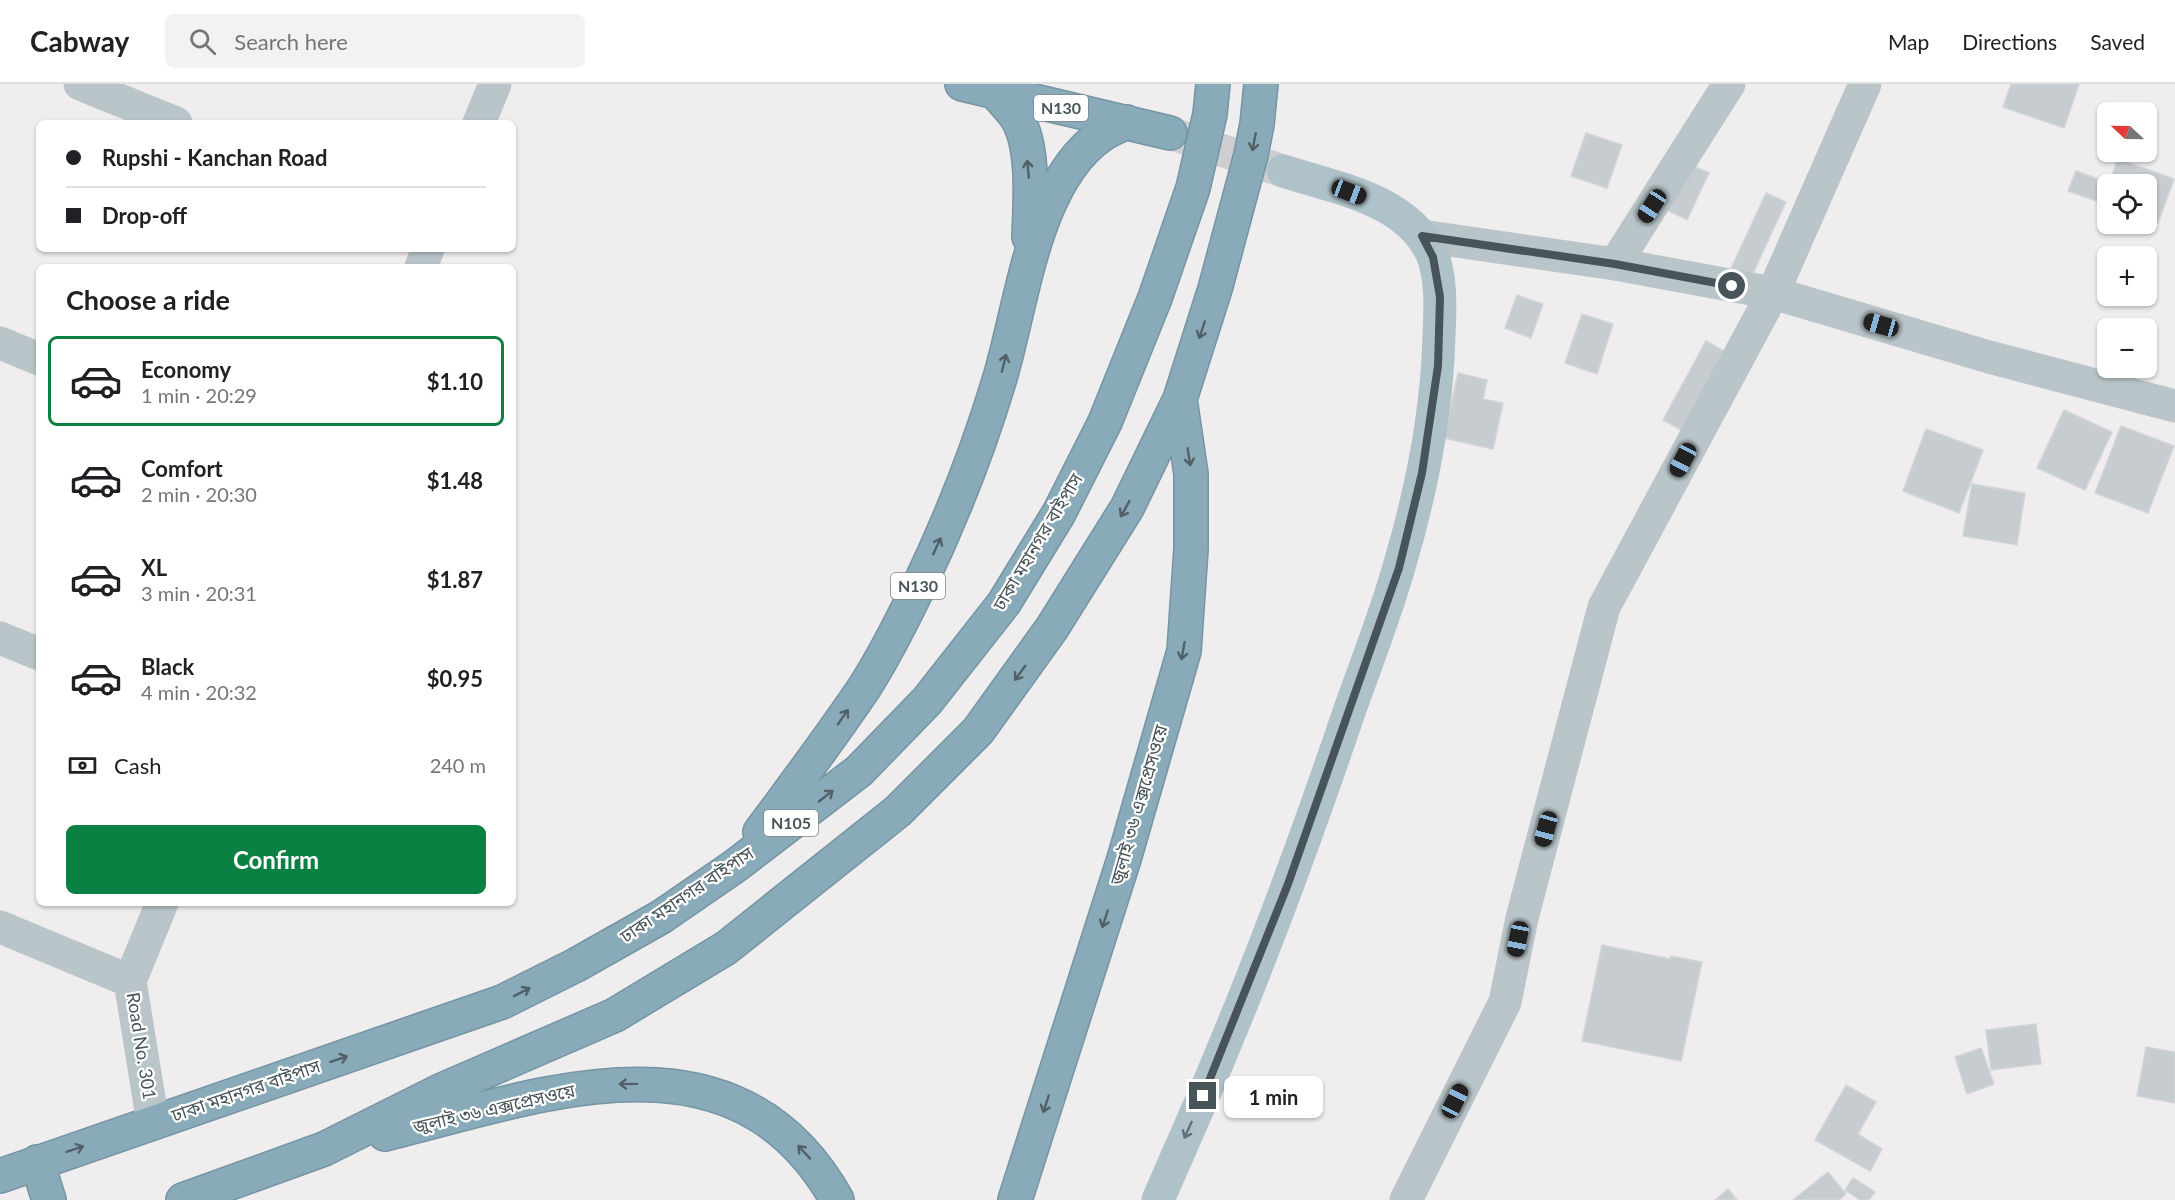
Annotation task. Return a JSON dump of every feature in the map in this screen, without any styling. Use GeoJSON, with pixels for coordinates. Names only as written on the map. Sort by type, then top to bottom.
{"type":"FeatureCollection","features":[{"type":"Feature","properties":{"kind":"highway","name":"N130"},"geometry":{"type":"LineString","coordinates":[[962,84],[1170,133]]}},
{"type":"Feature","properties":{"kind":"highway","name":"ঢাকা মহানগর বাইপাস"},"geometry":{"type":"LineString","coordinates":[[0,1176],[502,1002],[576,965],[661,917],[735,866],[859,771],[927,701],[1004,603],[1059,513],[1105,422],[1151,309],[1193,188],[1210,114],[1213,84]]}},
{"type":"Feature","properties":{"kind":"highway"},"geometry":{"type":"LineString","coordinates":[[183,1200],[324,1149],[440,1091],[615,1015],[726,948],[898,811],[978,731],[1052,628],[1126,508],[1180,399],[1215,289],[1251,155],[1261,84]]}},
{"type":"Feature","properties":{"kind":"highway","name":"N130"},"geometry":{"type":"LineString","coordinates":[[996,93],[1017,117],[1025,138],[1030,208],[1027,269]]}},
{"type":"Feature","properties":{"kind":"highway","name":"N130"},"geometry":{"type":"LineString","coordinates":[[735,866],[865,686],[915,593],[962,491],[999,380],[1027,269],[1046,210],[1061,181],[1089,145],[1103,133],[1127,122]]}},
{"type":"Feature","properties":{"kind":"highway","name":"জুলাই ৩৬ এক্সপ্রেসওয়ে"},"geometry":{"type":"LineString","coordinates":[[1015,1200],[1124,859],[1184,651],[1191,549],[1191,474],[1180,399]]}},
{"type":"Feature","properties":{"kind":"highway","name":"জুলাই ৩৬ এক্সপ্রেসওয়ে"},"geometry":{"type":"LineString","coordinates":[[324,1149],[562,1090],[613,1084],[656,1084],[697,1091],[751,1110],[781,1130],[805,1152],[837,1200]]}},
{"type":"Feature","properties":{"kind":"highway"},"geometry":{"type":"LineString","coordinates":[[36,1162],[49,1200]]}},
{"type":"Feature","properties":{"kind":"main road"},"geometry":{"type":"LineString","coordinates":[[1158,1200],[1221,1055],[1288,884],[1399,568],[1422,473],[1438,366],[1440,297],[1433,257],[1422,236],[1406,219],[1387,207],[1283,171]]}},
{"type":"Feature","properties":{"kind":"street"},"geometry":{"type":"LineString","coordinates":[[80,84],[169,120]]}},
{"type":"Feature","properties":{"kind":"street"},"geometry":{"type":"LineString","coordinates":[[480,120],[495,84]]}},
{"type":"Feature","properties":{"kind":"street"},"geometry":{"type":"LineString","coordinates":[[1615,264],[1729,84]]}},
{"type":"Feature","properties":{"kind":"street"},"geometry":{"type":"LineString","coordinates":[[1406,1200],[1505,1002],[1522,918],[1604,607],[1773,293],[1865,84]]}},
{"type":"Feature","properties":{"kind":"street"},"geometry":{"type":"LineString","coordinates":[[1422,236],[1615,264],[1773,293],[1989,357],[2175,406]]}},
{"type":"Feature","properties":{"kind":"street"},"geometry":{"type":"LineString","coordinates":[[0,343],[36,358]]}},
{"type":"Feature","properties":{"kind":"street"},"geometry":{"type":"LineString","coordinates":[[0,638],[36,653]]}},
{"type":"Feature","properties":{"kind":"street","name":"Road No. 301"},"geometry":{"type":"LineString","coordinates":[[153,1124],[130,981],[161,906]]}},
{"type":"Feature","properties":{"kind":"street"},"geometry":{"type":"LineString","coordinates":[[0,927],[130,981]]}},
{"type":"Feature","properties":{"kind":"street"},"geometry":{"type":"LineString","coordinates":[[0,951],[32,940]]}},
{"type":"Feature","properties":{"kind":"building"},"geometry":{"type":"Polygon","coordinates":[[[2011,84],[2079,84],[2064,128],[2003,107],[2011,84]]]}},
{"type":"Feature","properties":{"kind":"building"},"geometry":{"type":"Polygon","coordinates":[[[1586,133],[1622,145],[1607,188],[1571,176],[1586,133]]]}},
{"type":"Feature","properties":{"kind":"building"},"geometry":{"type":"Polygon","coordinates":[[[1684,162],[1709,173],[1687,220],[1663,208],[1684,162]]]}},
{"type":"Feature","properties":{"kind":"building"},"geometry":{"type":"Polygon","coordinates":[[[2117,162],[2126,162],[2174,179],[2158,223],[2157,174],[2112,174],[2117,162]]]}},
{"type":"Feature","properties":{"kind":"building"},"geometry":{"type":"Polygon","coordinates":[[[2076,171],[2097,179],[2097,201],[2068,191],[2076,171]]]}},
{"type":"Feature","properties":{"kind":"building"},"geometry":{"type":"Polygon","coordinates":[[[1766,193],[1786,202],[1748,284],[1728,275],[1766,193]]]}},
{"type":"Feature","properties":{"kind":"building"},"geometry":{"type":"Polygon","coordinates":[[[1517,295],[1543,304],[1531,338],[1505,328],[1517,295]]]}},
{"type":"Feature","properties":{"kind":"building"},"geometry":{"type":"Polygon","coordinates":[[[1582,314],[1613,324],[1597,374],[1565,363],[1582,314]]]}},
{"type":"Feature","properties":{"kind":"building"},"geometry":{"type":"Polygon","coordinates":[[[1706,341],[1733,356],[1690,435],[1663,420],[1706,341]]]}},
{"type":"Feature","properties":{"kind":"building"},"geometry":{"type":"Polygon","coordinates":[[[1458,373],[1487,380],[1483,399],[1503,403],[1493,449],[1444,438],[1458,373]]]}},
{"type":"Feature","properties":{"kind":"building"},"geometry":{"type":"Polygon","coordinates":[[[2064,410],[2112,432],[2085,490],[2037,468],[2064,410]]]}},
{"type":"Feature","properties":{"kind":"building"},"geometry":{"type":"Polygon","coordinates":[[[2121,426],[2174,446],[2148,513],[2095,493],[2121,426]]]}},
{"type":"Feature","properties":{"kind":"building"},"geometry":{"type":"Polygon","coordinates":[[[1926,429],[1983,450],[1959,513],[1903,491],[1926,429]]]}},
{"type":"Feature","properties":{"kind":"building"},"geometry":{"type":"Polygon","coordinates":[[[1972,484],[2025,493],[2017,545],[1963,536],[1972,484]]]}},
{"type":"Feature","properties":{"kind":"building"},"geometry":{"type":"Polygon","coordinates":[[[1602,945],[1670,959],[1671,956],[1702,962],[1681,1061],[1582,1041],[1602,945]]]}},
{"type":"Feature","properties":{"kind":"building"},"geometry":{"type":"Polygon","coordinates":[[[2036,1024],[2041,1064],[1991,1070],[1986,1030],[2036,1024]]]}},
{"type":"Feature","properties":{"kind":"building"},"geometry":{"type":"Polygon","coordinates":[[[2146,1047],[2175,1052],[2175,1103],[2137,1096],[2146,1047]]]}},
{"type":"Feature","properties":{"kind":"building"},"geometry":{"type":"Polygon","coordinates":[[[1981,1048],[1994,1084],[1967,1094],[1955,1057],[1981,1048]]]}},
{"type":"Feature","properties":{"kind":"building"},"geometry":{"type":"Polygon","coordinates":[[[1846,1085],[1876,1102],[1858,1134],[1882,1149],[1870,1171],[1815,1140],[1846,1085]]]}},
{"type":"Feature","properties":{"kind":"building"},"geometry":{"type":"Polygon","coordinates":[[[1828,1172],[1846,1194],[1839,1200],[1793,1200],[1828,1172]]]}},
{"type":"Feature","properties":{"kind":"building"},"geometry":{"type":"Polygon","coordinates":[[[1853,1178],[1875,1192],[1869,1200],[1860,1200],[1845,1190],[1853,1178]]]}},
{"type":"Feature","properties":{"kind":"building"},"geometry":{"type":"Polygon","coordinates":[[[1728,1189],[1737,1200],[1715,1200],[1728,1189]]]}},
{"type":"Feature","properties":{"kind":"tunnel"},"geometry":{"type":"LineString","coordinates":[[1170,133],[1283,171]]}},
{"type":"Feature","properties":{"kind":"route"},"geometry":{"type":"LineString","coordinates":[[1203,1096],[1288,884],[1399,568],[1422,473],[1438,366],[1440,297],[1433,257],[1422,236],[1615,264],[1732,286]]}}]}
